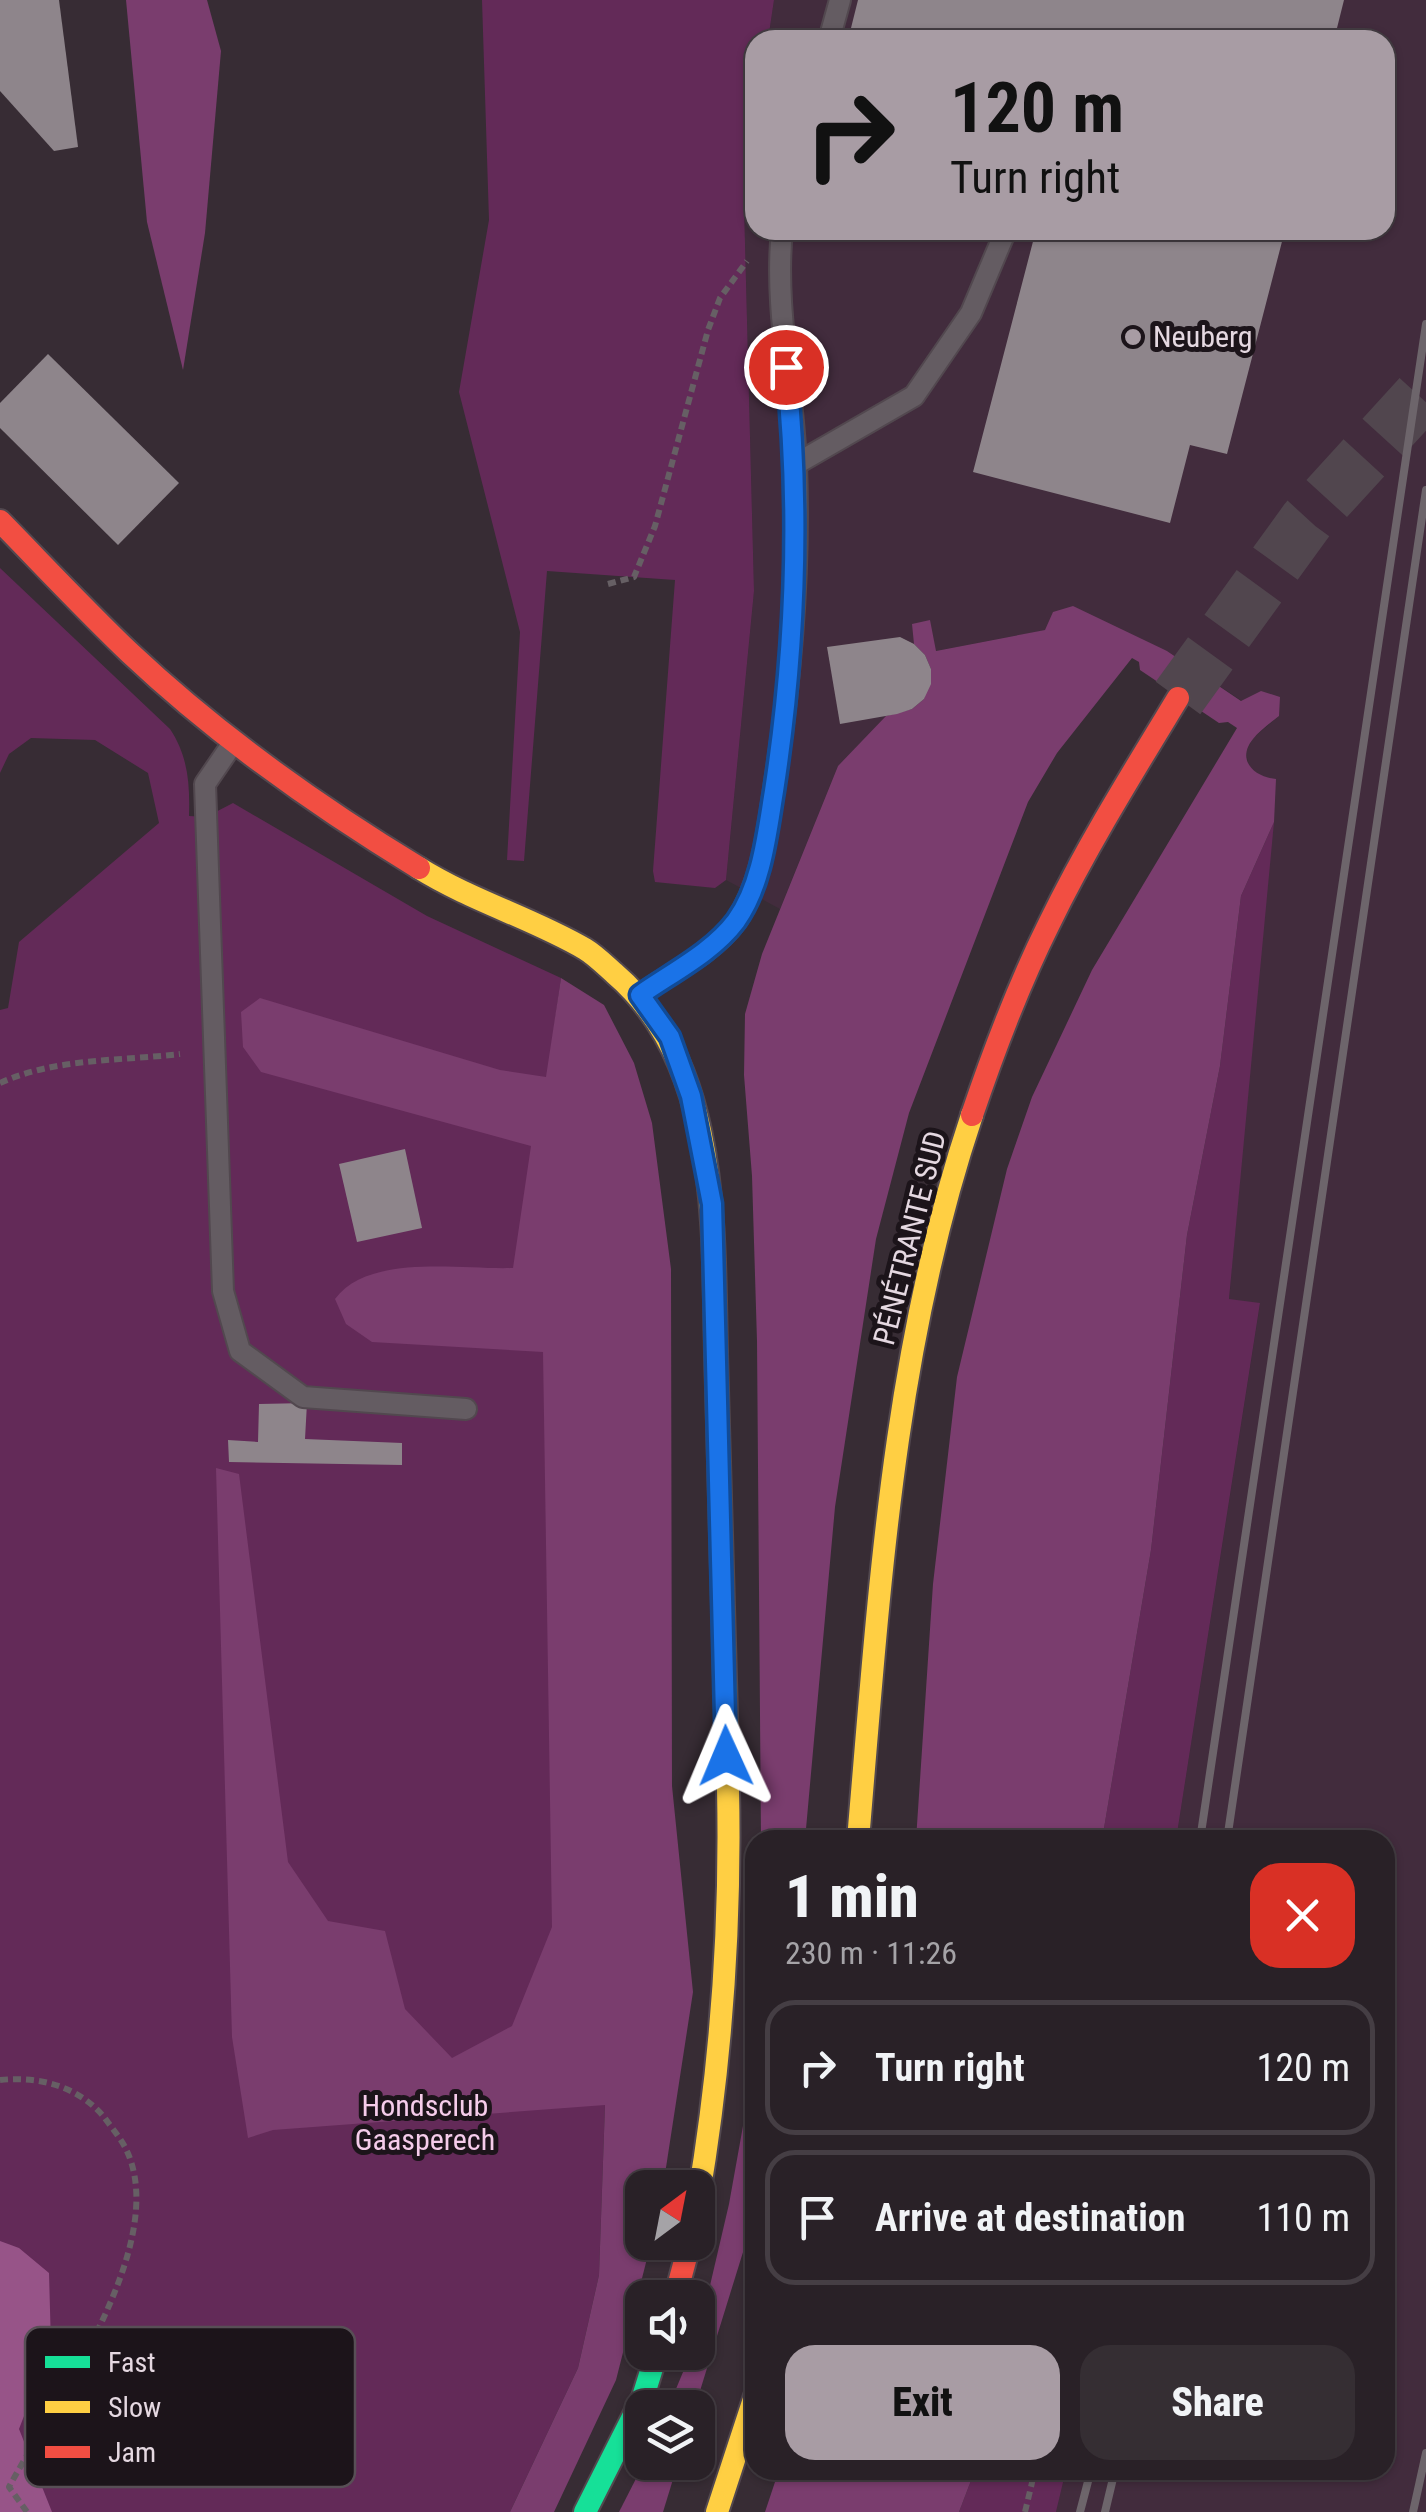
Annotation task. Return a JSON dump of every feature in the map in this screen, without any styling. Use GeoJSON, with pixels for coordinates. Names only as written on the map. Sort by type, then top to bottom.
{"type":"FeatureCollection","features":[{"type":"Feature","properties":{"kind":"main road"},"geometry":{"type":"LineString","coordinates":[[0,521],[131,654],[234,741],[338,820],[448,886],[587,950],[640,995],[670,1037],[691,1096],[712,1204],[729,1836],[727,1941],[703,2170]]}},
{"type":"Feature","properties":{"kind":"main road","name":"PÉNÉTRANTE SUD"},"geometry":{"type":"LineString","coordinates":[[859,1830],[902,1394],[934,1248],[976,1103],[1031,962],[1100,828],[1178,698]]}},
{"type":"Feature","properties":{"kind":"main road"},"geometry":{"type":"LineString","coordinates":[[585,2512],[643,2397],[651,2370]]}},
{"type":"Feature","properties":{"kind":"main road"},"geometry":{"type":"LineString","coordinates":[[717,2512],[745,2427]]}},
{"type":"Feature","properties":{"kind":"lane"},"geometry":{"type":"LineString","coordinates":[[832,30],[840,0]]}},
{"type":"Feature","properties":{"kind":"lane"},"geometry":{"type":"LineString","coordinates":[[640,995],[714,943],[736,920],[760,864],[788,700],[795,566],[796,464],[778,270],[781,240]]}},
{"type":"Feature","properties":{"kind":"lane"},"geometry":{"type":"LineString","coordinates":[[796,464],[914,396],[972,313],[1002,240]]}},
{"type":"Feature","properties":{"kind":"lane"},"geometry":{"type":"LineString","coordinates":[[234,741],[204,784],[223,1290],[240,1351],[303,1398],[466,1409]]}},
{"type":"Feature","properties":{"kind":"path"},"geometry":{"type":"LineString","coordinates":[[608,584],[634,577],[655,526],[708,330],[720,298],[746,265]]}},
{"type":"Feature","properties":{"kind":"path"},"geometry":{"type":"LineString","coordinates":[[0,1083],[22,1073],[86,1062],[180,1054]]}},
{"type":"Feature","properties":{"kind":"path"},"geometry":{"type":"LineString","coordinates":[[0,2080],[24,2078],[65,2087],[98,2111],[128,2151],[136,2220],[99,2327]]}},
{"type":"Feature","properties":{"kind":"path"},"geometry":{"type":"LineString","coordinates":[[25,2460],[9,2487],[28,2512]]}},
{"type":"Feature","properties":{"kind":"path"},"geometry":{"type":"LineString","coordinates":[[1025,2512],[1033,2480]]}},
{"type":"Feature","properties":{"kind":"shaded area"},"geometry":{"type":"Polygon","coordinates":[[[126,0],[207,0],[221,51],[205,233],[183,370],[147,222],[126,0]]]}},
{"type":"Feature","properties":{"kind":"shaded area"},"geometry":{"type":"Polygon","coordinates":[[[774,0],[1426,0],[1426,2512],[1056,2512],[1064,2480],[1395,2480],[1395,1830],[1178,1830],[1260,1304],[1229,1300],[1275,780],[1260,778],[1249,767],[1246,752],[1253,738],[1279,716],[1242,701],[1167,651],[1046,630],[936,651],[914,644],[931,669],[924,699],[897,714],[838,766],[780,909],[726,880],[754,591],[744,204],[745,197],[745,240],[1395,240],[1395,30],[770,30],[774,0]]]}},
{"type":"Feature","properties":{"kind":"shaded area"},"geometry":{"type":"Polygon","coordinates":[[[1073,606],[1167,651],[1241,701],[1261,691],[1280,697],[1279,716],[1255,736],[1246,754],[1255,771],[1276,779],[1274,822],[1241,896],[1220,1066],[1187,1235],[1151,1550],[1104,1830],[917,1830],[933,1584],[957,1377],[1007,1169],[1032,1097],[1092,970],[1237,728],[1228,722],[1219,723],[1140,670],[1139,662],[1132,658],[1057,753],[1028,802],[909,1113],[876,1239],[835,1507],[806,1830],[761,1830],[757,1341],[752,1176],[744,1075],[745,1014],[762,954],[838,766],[886,716],[912,709],[924,699],[931,669],[914,644],[912,624],[930,620],[936,651],[1045,630],[1053,612],[1073,606]]]}},
{"type":"Feature","properties":{"kind":"shaded area"},"geometry":{"type":"Polygon","coordinates":[[[561,978],[604,1005],[634,1063],[652,1123],[671,1269],[672,1786],[693,1992],[666,2170],[625,2170],[625,2260],[647,2260],[642,2280],[625,2280],[625,2345],[616,2380],[554,2512],[510,2512],[578,2368],[599,2275],[605,2105],[273,2130],[248,2138],[232,2037],[216,1468],[239,1474],[288,1862],[328,1921],[385,1931],[405,2009],[452,2058],[512,2026],[552,1927],[543,1352],[372,1342],[346,1324],[335,1299],[350,1285],[370,1275],[393,1270],[513,1268],[531,1146],[261,1072],[243,1047],[241,1012],[260,998],[500,1070],[546,1077],[561,978]]]}},
{"type":"Feature","properties":{"kind":"shaded area"},"geometry":{"type":"Polygon","coordinates":[[[745,2115],[745,2246],[715,2342],[715,2280],[711,2280],[745,2115]]]}},
{"type":"Feature","properties":{"kind":"shaded area"},"geometry":{"type":"Polygon","coordinates":[[[0,2241],[19,2248],[49,2273],[50,2327],[25,2327],[25,2413],[19,2429],[25,2444],[25,2487],[42,2487],[52,2512],[0,2512],[0,2241]]]}},
{"type":"Feature","properties":{"kind":"shaded area"},"geometry":{"type":"Polygon","coordinates":[[[684,2370],[706,2370],[700,2390],[676,2390],[684,2370]]]}},
{"type":"Feature","properties":{"kind":"shaded area"},"geometry":{"type":"Polygon","coordinates":[[[635,2480],[673,2480],[663,2512],[619,2512],[635,2480]]]}},
{"type":"Feature","properties":{"kind":"shaded area"},"geometry":{"type":"Polygon","coordinates":[[[776,2480],[971,2480],[959,2512],[765,2512],[776,2480]]]}},
{"type":"Feature","properties":{"kind":"green space"},"geometry":{"type":"Polygon","coordinates":[[[482,0],[774,0],[770,30],[745,30],[744,204],[754,591],[726,880],[715,888],[655,882],[653,871],[675,580],[547,571],[524,861],[507,860],[520,632],[459,392],[489,220],[482,0]]]}},
{"type":"Feature","properties":{"kind":"green space","name":"Hondsclub Gaasperech"},"geometry":{"type":"Polygon","coordinates":[[[0,568],[170,729],[187,771],[189,816],[206,817],[233,803],[427,916],[561,978],[547,1078],[605,2105],[599,2275],[578,2368],[510,2512],[0,2512],[0,1010],[8,1008],[19,942],[159,823],[148,773],[95,740],[31,738],[9,754],[0,773],[0,568]]]}},
{"type":"Feature","properties":{"kind":"green space"},"geometry":{"type":"Polygon","coordinates":[[[1274,822],[1229,1299],[1260,1303],[1178,1830],[1104,1830],[1151,1550],[1187,1235],[1220,1066],[1241,896],[1274,822]]]}},
{"type":"Feature","properties":{"kind":"green space"},"geometry":{"type":"Polygon","coordinates":[[[971,2480],[1064,2480],[1056,2512],[959,2512],[971,2480]]]}},
{"type":"Feature","properties":{"kind":"building"},"geometry":{"type":"Polygon","coordinates":[[[0,0],[59,0],[78,147],[54,151],[0,91],[0,0]]]}},
{"type":"Feature","properties":{"kind":"building"},"geometry":{"type":"Polygon","coordinates":[[[858,0],[1344,0],[1336,30],[850,30],[858,0]]]}},
{"type":"Feature","properties":{"kind":"building","name":"Neuberg"},"geometry":{"type":"Polygon","coordinates":[[[1033,240],[1282,240],[1227,454],[1190,445],[1170,523],[973,472],[1033,240]]]}},
{"type":"Feature","properties":{"kind":"building"},"geometry":{"type":"Polygon","coordinates":[[[48,354],[179,483],[118,545],[0,428],[0,403],[48,354]]]}},
{"type":"Feature","properties":{"kind":"building"},"geometry":{"type":"Polygon","coordinates":[[[900,637],[925,655],[931,669],[931,684],[924,699],[897,714],[840,724],[827,647],[900,637]]]}},
{"type":"Feature","properties":{"kind":"building"},"geometry":{"type":"Polygon","coordinates":[[[405,1149],[422,1228],[357,1242],[339,1164],[405,1149]]]}},
{"type":"Feature","properties":{"kind":"building"},"geometry":{"type":"Polygon","coordinates":[[[307,1403],[305,1439],[402,1443],[402,1465],[229,1462],[228,1440],[258,1442],[259,1404],[307,1403]]]}},
{"type":"Feature","properties":{"kind":"tunnel"},"geometry":{"type":"LineString","coordinates":[[1178,698],[1307,520],[1426,390]]}},
{"type":"Feature","properties":{"kind":"railway"},"geometry":{"type":"LineString","coordinates":[[1201,1830],[1426,324]]}},
{"type":"Feature","properties":{"kind":"railway"},"geometry":{"type":"LineString","coordinates":[[1228,1830],[1426,490]]}},
{"type":"Feature","properties":{"kind":"railway"},"geometry":{"type":"LineString","coordinates":[[1413,2512],[1426,2453]]}},
{"type":"Feature","properties":{"kind":"railway"},"geometry":{"type":"LineString","coordinates":[[1080,2512],[1088,2480]]}},
{"type":"Feature","properties":{"kind":"railway"},"geometry":{"type":"LineString","coordinates":[[1105,2512],[1113,2480]]}},
{"type":"Feature","properties":{"kind":"traffic: fast"},"geometry":{"type":"LineString","coordinates":[[716,1353],[728,1788]]}},
{"type":"Feature","properties":{"kind":"traffic: fast"},"geometry":{"type":"LineString","coordinates":[[585,2512],[643,2397],[651,2370]]}},
{"type":"Feature","properties":{"kind":"traffic: slow"},"geometry":{"type":"LineString","coordinates":[[419,868],[585,949],[649,1010],[674,1052],[692,1099],[704,1149],[714,1253],[716,1353]]}},
{"type":"Feature","properties":{"kind":"traffic: slow"},"geometry":{"type":"LineString","coordinates":[[859,1830],[882,1565],[907,1383],[945,1204],[972,1115]]}},
{"type":"Feature","properties":{"kind":"traffic: slow"},"geometry":{"type":"LineString","coordinates":[[702,2170],[723,1995],[728,1788]]}},
{"type":"Feature","properties":{"kind":"traffic: slow"},"geometry":{"type":"LineString","coordinates":[[717,2512],[745,2427]]}},
{"type":"Feature","properties":{"kind":"traffic: jam"},"geometry":{"type":"LineString","coordinates":[[0,521],[113,637],[233,741],[343,820],[419,868]]}},
{"type":"Feature","properties":{"kind":"traffic: jam"},"geometry":{"type":"LineString","coordinates":[[972,1115],[1007,1018],[1049,924],[1178,698]]}},
{"type":"Feature","properties":{"kind":"traffic: jam"},"geometry":{"type":"LineString","coordinates":[[680,2280],[685,2260]]}},
{"type":"Feature","properties":{"kind":"place","name":"Neuberg"},"geometry":{"type":"Point","coordinates":[1133,337]}},
{"type":"Feature","properties":{"kind":"route"},"geometry":{"type":"LineString","coordinates":[[726,1756],[712,1204],[691,1096],[670,1037],[640,995],[714,943],[736,920],[760,864],[788,700],[796,464],[786,367]]}}]}
